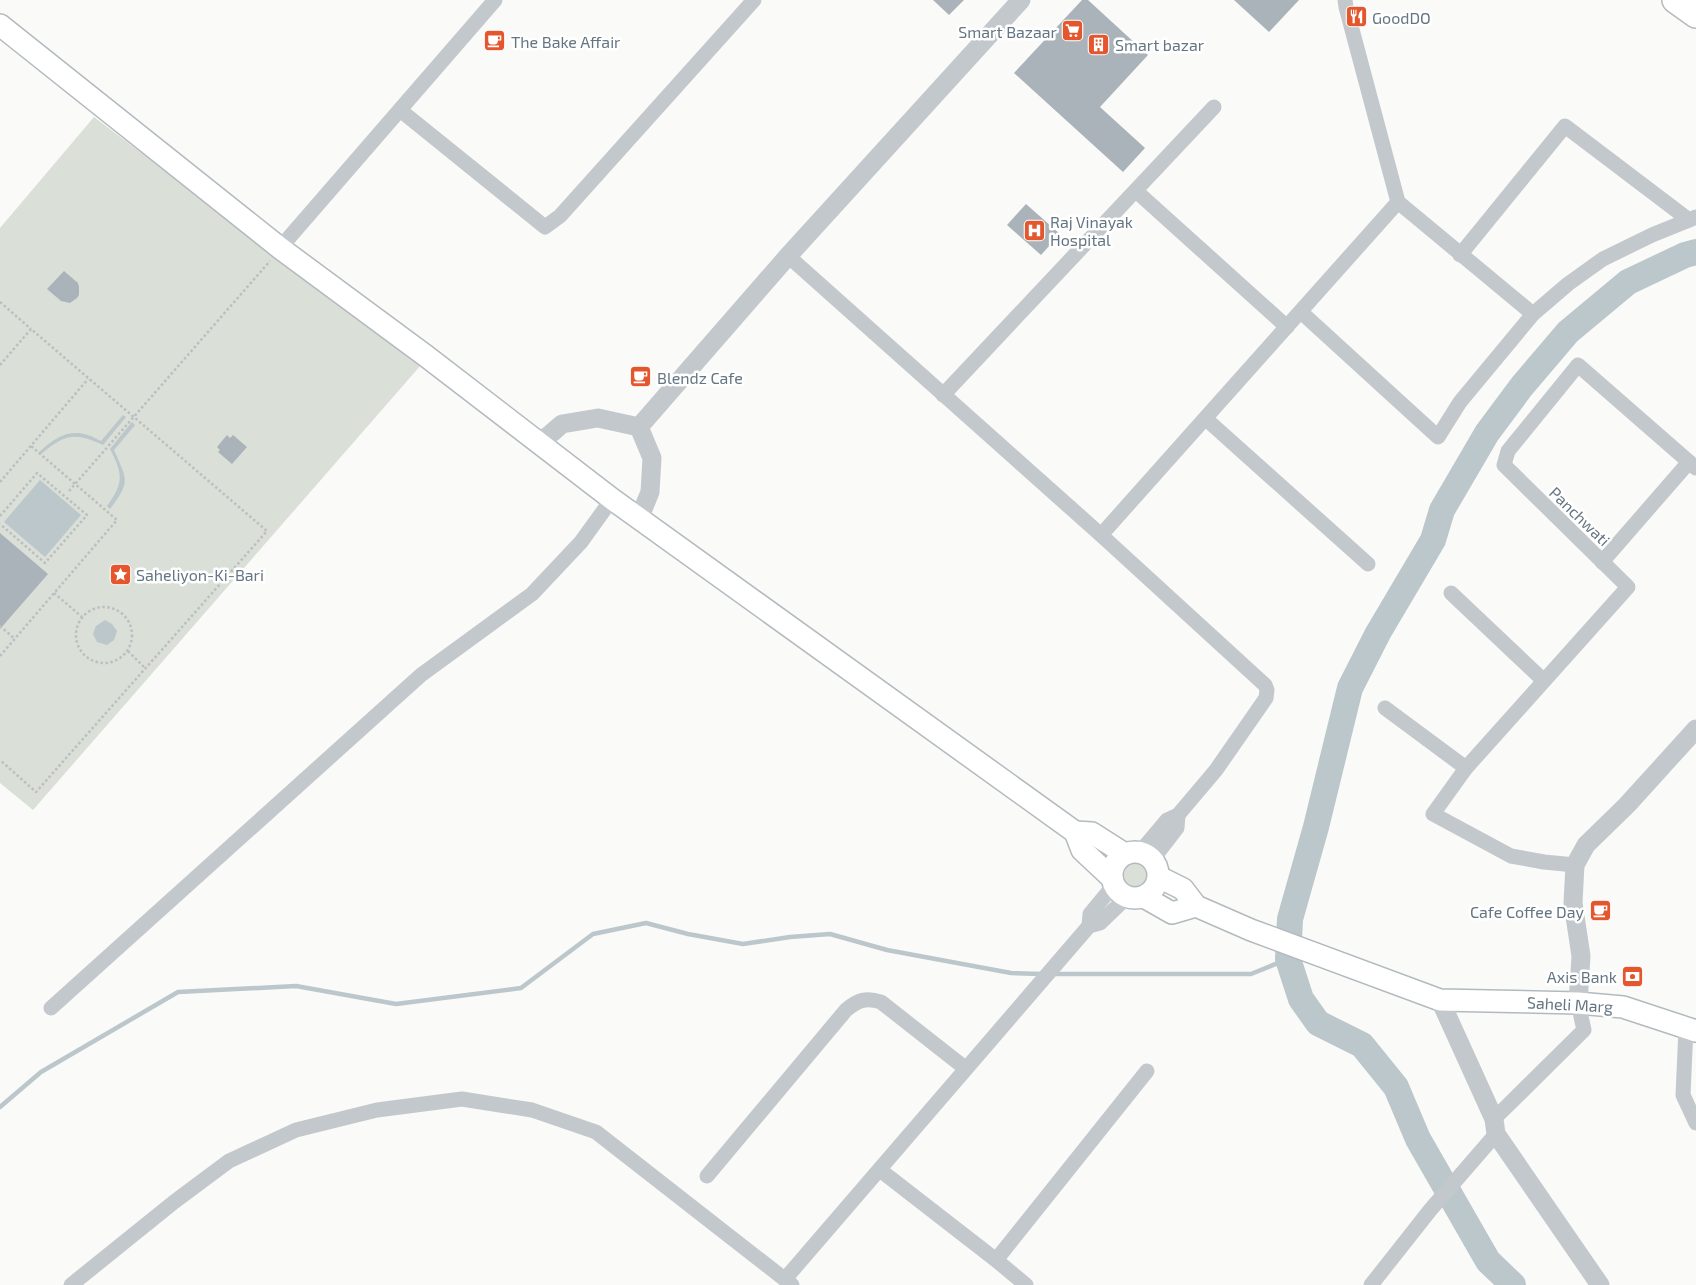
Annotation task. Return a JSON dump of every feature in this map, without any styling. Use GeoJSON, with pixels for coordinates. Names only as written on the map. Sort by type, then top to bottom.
{"type":"FeatureCollection","features":[{"type":"Feature","properties":{"kind":"main road"},"geometry":{"type":"LineString","coordinates":[[1675,0],[1696,15]]}},
{"type":"Feature","properties":{"kind":"main road"},"geometry":{"type":"LineString","coordinates":[[1689,0],[1696,2]]}},
{"type":"Feature","properties":{"kind":"main road"},"geometry":{"type":"LineString","coordinates":[[0,25],[280,248],[639,519],[1075,832],[1092,833],[1144,861],[1183,889],[1196,906],[1172,913],[1124,889],[1082,850],[1075,832]]}},
{"type":"Feature","properties":{"kind":"main road"},"geometry":{"type":"LineString","coordinates":[[1124,889],[1115,864],[1144,861]]}},
{"type":"Feature","properties":{"kind":"main road"},"geometry":{"type":"LineString","coordinates":[[1124,889],[1154,889],[1144,861]]}},
{"type":"Feature","properties":{"kind":"main road","name":"Saheli Marg"},"geometry":{"type":"LineString","coordinates":[[1196,906],[1250,930],[1440,1000],[1578,1003],[1623,1008],[1691,1029]]}},
{"type":"Feature","properties":{"kind":"street"},"geometry":{"type":"LineString","coordinates":[[280,248],[495,0]]}},
{"type":"Feature","properties":{"kind":"street"},"geometry":{"type":"LineString","coordinates":[[400,110],[545,227],[560,216],[754,0]]}},
{"type":"Feature","properties":{"kind":"street"},"geometry":{"type":"LineString","coordinates":[[1345,0],[1398,202],[1533,314]]}},
{"type":"Feature","properties":{"kind":"street"},"geometry":{"type":"LineString","coordinates":[[639,427],[788,256],[1016,1]]}},
{"type":"Feature","properties":{"kind":"street"},"geometry":{"type":"LineString","coordinates":[[943,395],[1214,107]]}},
{"type":"Feature","properties":{"kind":"street"},"geometry":{"type":"LineString","coordinates":[[1460,255],[1566,126],[1693,219]]}},
{"type":"Feature","properties":{"kind":"street"},"geometry":{"type":"LineString","coordinates":[[1136,191],[1287,327]]}},
{"type":"Feature","properties":{"kind":"street"},"geometry":{"type":"LineString","coordinates":[[1101,535],[1398,202]]}},
{"type":"Feature","properties":{"kind":"street"},"geometry":{"type":"LineString","coordinates":[[1301,312],[1438,436],[1460,402],[1533,314],[1568,284],[1603,260],[1652,235],[1693,219]]}},
{"type":"Feature","properties":{"kind":"street"},"geometry":{"type":"LineString","coordinates":[[788,256],[1265,684],[1267,690],[1266,698],[1216,770],[1178,815],[1167,820],[1144,861]]}},
{"type":"Feature","properties":{"kind":"street","name":"Panchwati"},"geometry":{"type":"LineString","coordinates":[[1578,365],[1692,465],[1602,562],[1504,465],[1508,451],[1578,365]]}},
{"type":"Feature","properties":{"kind":"street"},"geometry":{"type":"LineString","coordinates":[[540,443],[562,424],[598,418],[639,427]]}},
{"type":"Feature","properties":{"kind":"street"},"geometry":{"type":"LineString","coordinates":[[1206,419],[1368,564]]}},
{"type":"Feature","properties":{"kind":"street"},"geometry":{"type":"LineString","coordinates":[[639,427],[652,458],[650,492],[639,519]]}},
{"type":"Feature","properties":{"kind":"street"},"geometry":{"type":"LineString","coordinates":[[51,1008],[421,675],[532,594],[582,542],[612,499]]}},
{"type":"Feature","properties":{"kind":"street"},"geometry":{"type":"LineString","coordinates":[[1575,865],[1511,856],[1433,814],[1466,768],[1628,587],[1602,562]]}},
{"type":"Feature","properties":{"kind":"street"},"geometry":{"type":"LineString","coordinates":[[1451,593],[1543,680]]}},
{"type":"Feature","properties":{"kind":"street"},"geometry":{"type":"LineString","coordinates":[[1385,708],[1466,768]]}},
{"type":"Feature","properties":{"kind":"street"},"geometry":{"type":"LineString","coordinates":[[1371,1285],[1492,1132],[1584,1030],[1578,1003],[1581,956],[1573,903],[1575,865],[1586,845],[1627,805],[1696,729]]}},
{"type":"Feature","properties":{"kind":"street"},"geometry":{"type":"LineString","coordinates":[[70,1285],[229,1161],[296,1130],[377,1110],[462,1099],[532,1110],[596,1132],[789,1282],[965,1068],[1089,926],[1090,914],[1124,889]]}},
{"type":"Feature","properties":{"kind":"street"},"geometry":{"type":"LineString","coordinates":[[707,1176],[846,1010],[858,1001],[871,999],[881,1002],[965,1068]]}},
{"type":"Feature","properties":{"kind":"street"},"geometry":{"type":"LineString","coordinates":[[1440,1000],[1492,1132],[1600,1285]]}},
{"type":"Feature","properties":{"kind":"street"},"geometry":{"type":"LineString","coordinates":[[1691,1029],[1683,1095],[1696,1123]]}},
{"type":"Feature","properties":{"kind":"street"},"geometry":{"type":"LineString","coordinates":[[996,1260],[1148,1072]]}},
{"type":"Feature","properties":{"kind":"street"},"geometry":{"type":"LineString","coordinates":[[880,1170],[1026,1285]]}},
{"type":"Feature","properties":{"kind":"path"},"geometry":{"type":"LineString","coordinates":[[64,496],[280,248]]}},
{"type":"Feature","properties":{"kind":"path"},"geometry":{"type":"LineString","coordinates":[[0,302],[267,531],[36,792],[0,760]]}},
{"type":"Feature","properties":{"kind":"path"},"geometry":{"type":"LineString","coordinates":[[0,366],[31,329]]}},
{"type":"Feature","properties":{"kind":"path"},"geometry":{"type":"LineString","coordinates":[[0,482],[88,379]]}},
{"type":"Feature","properties":{"kind":"path"},"geometry":{"type":"LineString","coordinates":[[0,656],[117,520],[31,446]]}},
{"type":"Feature","properties":{"kind":"path"},"geometry":{"type":"LineString","coordinates":[[0,516],[38,473],[87,515],[46,563],[0,524]]}},
{"type":"Feature","properties":{"kind":"path"},"geometry":{"type":"LineString","coordinates":[[54,593],[82,617]]}},
{"type":"Feature","properties":{"kind":"path"},"geometry":{"type":"LineString","coordinates":[[108,606],[117,609],[125,615],[133,632],[132,642],[128,651],[121,658],[104,664],[87,658],[77,643],[76,634],[82,617],[98,607],[108,606]]}},
{"type":"Feature","properties":{"kind":"path"},"geometry":{"type":"LineString","coordinates":[[0,626],[15,639]]}},
{"type":"Feature","properties":{"kind":"path"},"geometry":{"type":"LineString","coordinates":[[128,651],[145,668]]}},
{"type":"Feature","properties":{"kind":"shaded area","name":"Saheliyon-Ki-Bari"},"geometry":{"type":"Polygon","coordinates":[[[94,117],[421,365],[33,810],[0,783],[0,228],[94,117]]]}},
{"type":"Feature","properties":{"kind":"shaded area"},"geometry":{"type":"Polygon","coordinates":[[[123,415],[126,417],[103,445],[85,438],[70,437],[57,442],[41,454],[39,452],[54,440],[68,434],[83,434],[101,441],[123,415]]]}},
{"type":"Feature","properties":{"kind":"shaded area"},"geometry":{"type":"Polygon","coordinates":[[[132,422],[135,425],[114,450],[125,480],[121,492],[110,509],[107,506],[113,498],[120,478],[110,449],[132,422]]]}},
{"type":"Feature","properties":{"kind":"shaded area"},"geometry":{"type":"Polygon","coordinates":[[[40,480],[81,515],[45,557],[4,522],[40,480]]]}},
{"type":"Feature","properties":{"kind":"shaded area"},"geometry":{"type":"Polygon","coordinates":[[[105,620],[112,624],[117,631],[114,640],[107,645],[97,642],[93,634],[96,626],[105,620]]]}},
{"type":"Feature","properties":{"kind":"shaded area"},"geometry":{"type":"Polygon","coordinates":[[[1136,863],[1144,867],[1148,875],[1144,883],[1136,887],[1128,883],[1124,875],[1128,867],[1136,863]]]}},
{"type":"Feature","properties":{"kind":"building"},"geometry":{"type":"Polygon","coordinates":[[[933,0],[964,0],[949,15],[933,0]]]}},
{"type":"Feature","properties":{"kind":"building"},"geometry":{"type":"Polygon","coordinates":[[[1082,0],[1088,0],[1148,55],[1100,107],[1145,148],[1123,172],[1014,73],[1082,0]]]}},
{"type":"Feature","properties":{"kind":"building"},"geometry":{"type":"Polygon","coordinates":[[[1234,0],[1299,0],[1269,32],[1234,0]]]}},
{"type":"Feature","properties":{"kind":"building"},"geometry":{"type":"Polygon","coordinates":[[[1026,204],[1060,234],[1041,255],[1007,225],[1026,204]]]}},
{"type":"Feature","properties":{"kind":"building"},"geometry":{"type":"Polygon","coordinates":[[[64,271],[78,283],[79,287],[79,295],[70,303],[61,301],[47,289],[64,271]]]}},
{"type":"Feature","properties":{"kind":"building"},"geometry":{"type":"Polygon","coordinates":[[[227,435],[230,438],[233,435],[247,447],[232,464],[218,452],[220,450],[217,447],[227,435]]]}},
{"type":"Feature","properties":{"kind":"building"},"geometry":{"type":"Polygon","coordinates":[[[0,533],[48,574],[0,629],[0,533]]]}},
{"type":"Feature","properties":{"kind":"waterway"},"geometry":{"type":"LineString","coordinates":[[1513,1285],[1488,1261],[1418,1139],[1396,1087],[1362,1045],[1318,1023],[1301,999],[1288,959],[1290,919],[1316,827],[1350,688],[1378,633],[1433,540],[1442,510],[1487,433],[1522,386],[1568,332],[1628,282],[1685,255],[1696,252]]}},
{"type":"Feature","properties":{"kind":"waterway"},"geometry":{"type":"LineString","coordinates":[[0,1107],[41,1072],[178,992],[296,986],[396,1004],[521,988],[593,934],[646,923],[688,934],[743,944],[790,937],[830,934],[887,950],[1011,973],[1042,974]]}},
{"type":"Feature","properties":{"kind":"waterway"},"geometry":{"type":"LineString","coordinates":[[1052,974],[1251,974],[1288,959]]}},
{"type":"Feature","properties":{"kind":"place","name":"GoodDO"},"geometry":{"type":"Point","coordinates":[1356,17]}},
{"type":"Feature","properties":{"kind":"place","name":"Smart Bazaar"},"geometry":{"type":"Point","coordinates":[1073,31]}},
{"type":"Feature","properties":{"kind":"place","name":"The Bake Affair"},"geometry":{"type":"Point","coordinates":[495,41]}},
{"type":"Feature","properties":{"kind":"place","name":"Smart bazar"},"geometry":{"type":"Point","coordinates":[1099,44]}},
{"type":"Feature","properties":{"kind":"place","name":"Raj Vinayak Hospital"},"geometry":{"type":"Point","coordinates":[1034,230]}},
{"type":"Feature","properties":{"kind":"place","name":"Blendz Cafe"},"geometry":{"type":"Point","coordinates":[641,377]}},
{"type":"Feature","properties":{"kind":"place","name":"Saheliyon-Ki-Bari"},"geometry":{"type":"Point","coordinates":[120,574]}},
{"type":"Feature","properties":{"kind":"place","name":"Cafe Coffee Day"},"geometry":{"type":"Point","coordinates":[1600,911]}},
{"type":"Feature","properties":{"kind":"place","name":"Axis Bank"},"geometry":{"type":"Point","coordinates":[1633,976]}}]}
